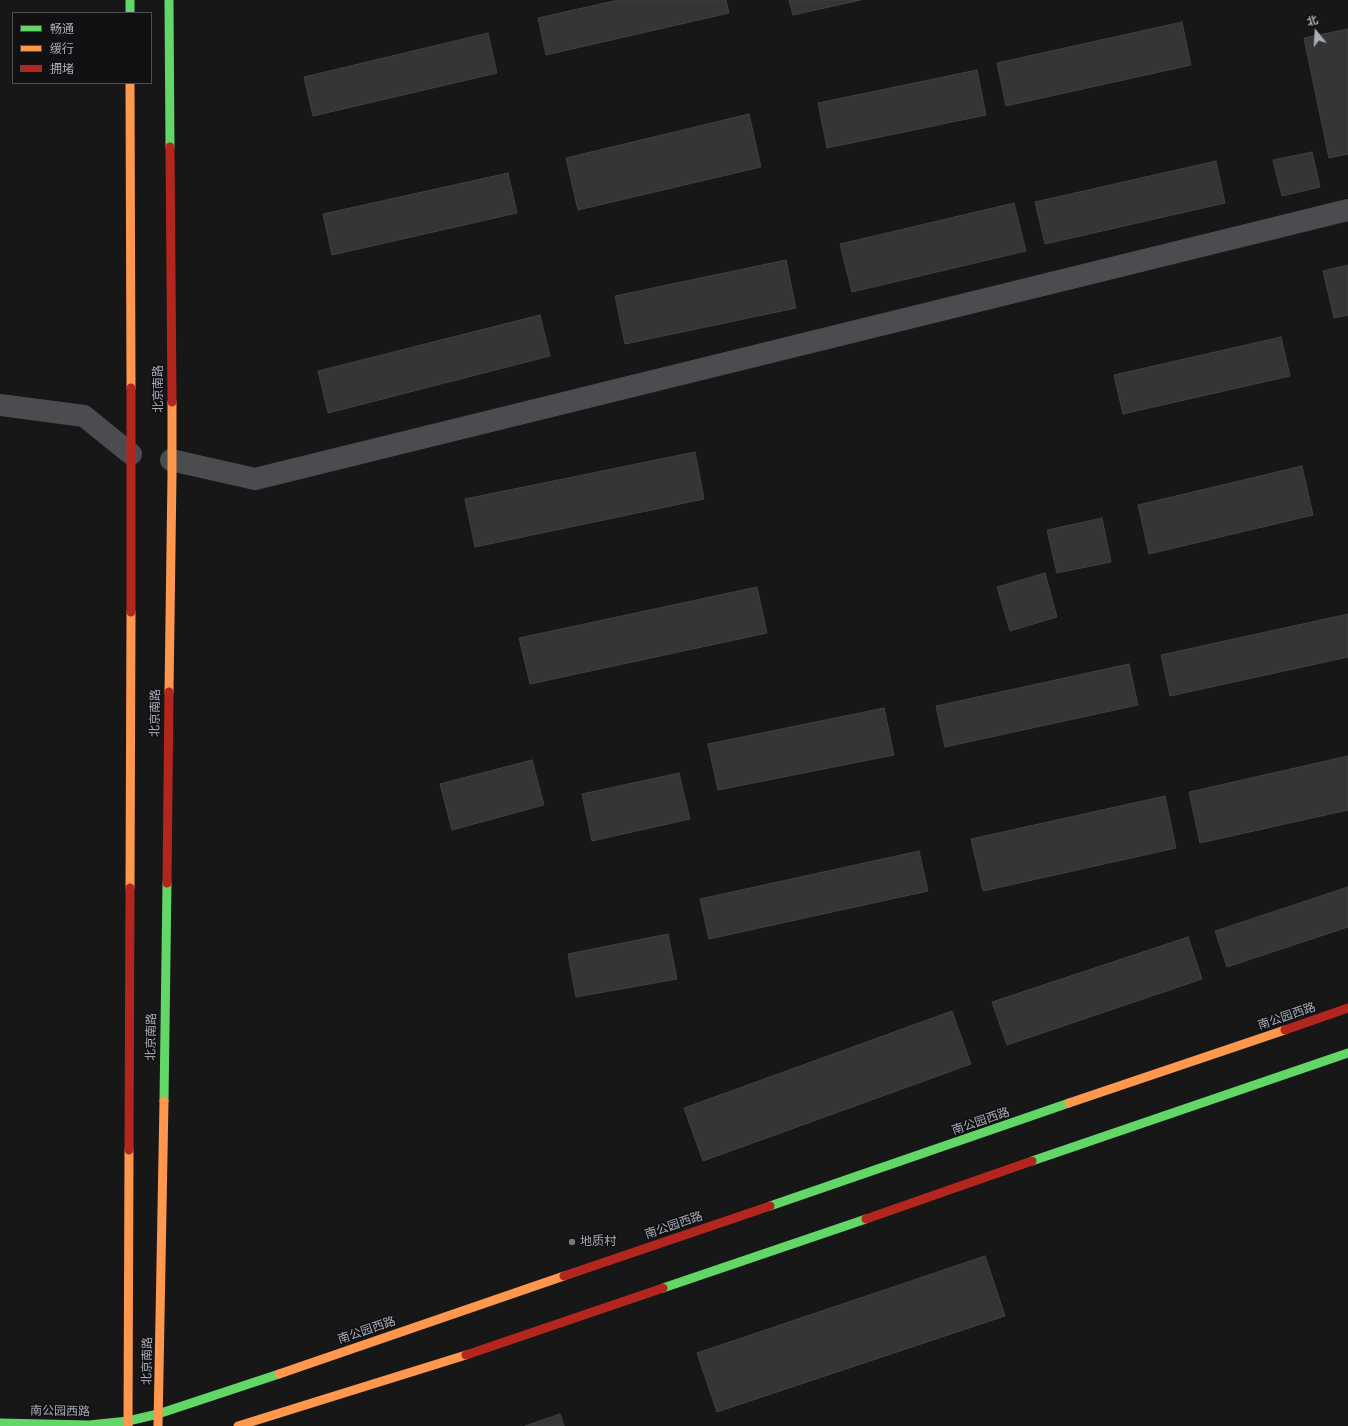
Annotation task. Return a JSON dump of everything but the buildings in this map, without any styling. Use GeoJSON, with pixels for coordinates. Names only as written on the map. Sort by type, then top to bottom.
{"type":"FeatureCollection","features":[{"type":"Feature","properties":{"kind":"main road"},"geometry":{"type":"LineString","coordinates":[[130,0],[130,12]]}},
{"type":"Feature","properties":{"kind":"main road","name":"北京南路"},"geometry":{"type":"LineString","coordinates":[[158,1426],[171,460],[169,0]]}},
{"type":"Feature","properties":{"kind":"main road","name":"北京南路"},"geometry":{"type":"LineString","coordinates":[[128,1424],[131,454],[130,84]]}},
{"type":"Feature","properties":{"kind":"main road","name":"南公园西路"},"geometry":{"type":"LineString","coordinates":[[0,1423],[89,1425],[128,1424],[251,1384],[1348,1008]]}},
{"type":"Feature","properties":{"kind":"main road"},"geometry":{"type":"LineString","coordinates":[[238,1426],[507,1342],[1348,1053]]}},
{"type":"Feature","properties":{"kind":"street"},"geometry":{"type":"LineString","coordinates":[[171,460],[255,478],[1348,210]]}},
{"type":"Feature","properties":{"kind":"street"},"geometry":{"type":"LineString","coordinates":[[0,405],[84,416],[131,454]]}},
{"type":"Feature","properties":{"kind":"traffic: fast"},"geometry":{"type":"LineString","coordinates":[[130,0],[130,12]]}},
{"type":"Feature","properties":{"kind":"traffic: fast"},"geometry":{"type":"LineString","coordinates":[[169,0],[170,147]]}},
{"type":"Feature","properties":{"kind":"traffic: fast"},"geometry":{"type":"LineString","coordinates":[[164,1101],[167,883]]}},
{"type":"Feature","properties":{"kind":"traffic: fast"},"geometry":{"type":"LineString","coordinates":[[1032,1161],[1348,1053]]}},
{"type":"Feature","properties":{"kind":"traffic: fast"},"geometry":{"type":"LineString","coordinates":[[770,1206],[1069,1103]]}},
{"type":"Feature","properties":{"kind":"traffic: fast"},"geometry":{"type":"LineString","coordinates":[[663,1288],[866,1219]]}},
{"type":"Feature","properties":{"kind":"traffic: fast"},"geometry":{"type":"LineString","coordinates":[[0,1423],[89,1425],[128,1421],[158,1414],[279,1374]]}},
{"type":"Feature","properties":{"kind":"traffic: slow"},"geometry":{"type":"LineString","coordinates":[[130,84],[131,388]]}},
{"type":"Feature","properties":{"kind":"traffic: slow"},"geometry":{"type":"LineString","coordinates":[[169,692],[172,402]]}},
{"type":"Feature","properties":{"kind":"traffic: slow"},"geometry":{"type":"LineString","coordinates":[[130,888],[131,612]]}},
{"type":"Feature","properties":{"kind":"traffic: slow"},"geometry":{"type":"LineString","coordinates":[[1069,1103],[1285,1030]]}},
{"type":"Feature","properties":{"kind":"traffic: slow"},"geometry":{"type":"LineString","coordinates":[[158,1426],[164,1101]]}},
{"type":"Feature","properties":{"kind":"traffic: slow"},"geometry":{"type":"LineString","coordinates":[[128,1426],[129,1150]]}},
{"type":"Feature","properties":{"kind":"traffic: slow"},"geometry":{"type":"LineString","coordinates":[[279,1374],[564,1276]]}},
{"type":"Feature","properties":{"kind":"traffic: slow"},"geometry":{"type":"LineString","coordinates":[[238,1426],[466,1355]]}},
{"type":"Feature","properties":{"kind":"traffic: jam"},"geometry":{"type":"LineString","coordinates":[[170,147],[172,402]]}},
{"type":"Feature","properties":{"kind":"traffic: jam"},"geometry":{"type":"LineString","coordinates":[[131,388],[131,612]]}},
{"type":"Feature","properties":{"kind":"traffic: jam"},"geometry":{"type":"LineString","coordinates":[[167,883],[169,692]]}},
{"type":"Feature","properties":{"kind":"traffic: jam"},"geometry":{"type":"LineString","coordinates":[[129,1150],[130,888]]}},
{"type":"Feature","properties":{"kind":"traffic: jam"},"geometry":{"type":"LineString","coordinates":[[1285,1030],[1348,1008]]}},
{"type":"Feature","properties":{"kind":"traffic: jam"},"geometry":{"type":"LineString","coordinates":[[866,1219],[1032,1161]]}},
{"type":"Feature","properties":{"kind":"traffic: jam"},"geometry":{"type":"LineString","coordinates":[[564,1276],[770,1206]]}},
{"type":"Feature","properties":{"kind":"traffic: jam"},"geometry":{"type":"LineString","coordinates":[[466,1355],[663,1288]]}},
{"type":"Feature","properties":{"kind":"place","name":"地质村"},"geometry":{"type":"Point","coordinates":[572,1242]}}]}
